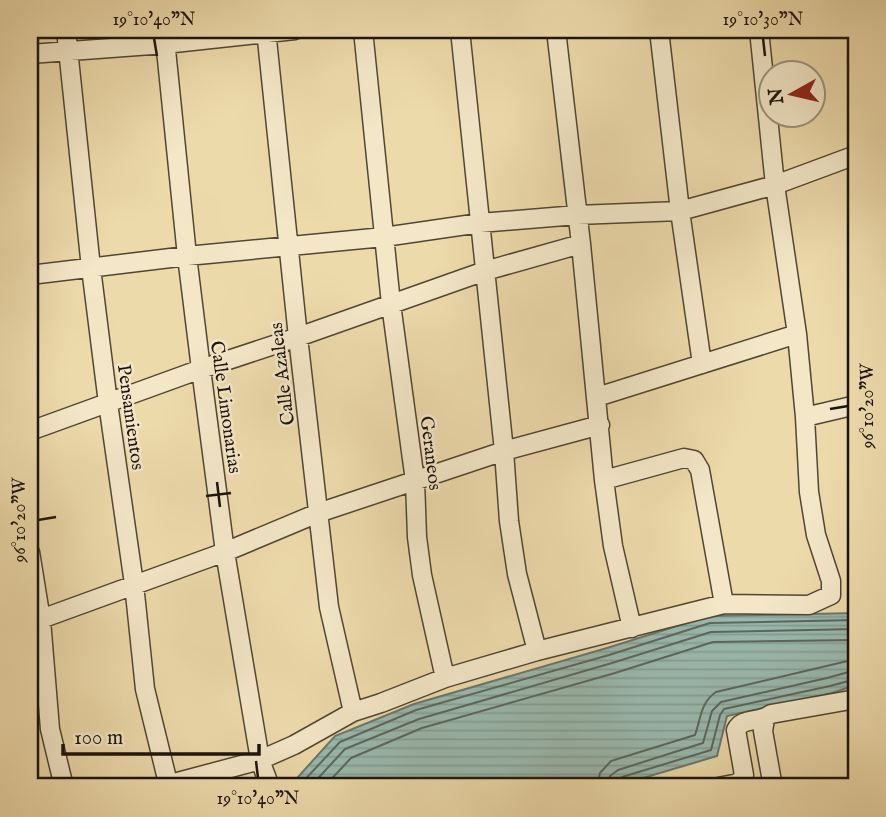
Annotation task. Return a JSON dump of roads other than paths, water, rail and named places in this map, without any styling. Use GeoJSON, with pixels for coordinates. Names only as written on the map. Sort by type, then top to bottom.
{"type":"FeatureCollection","features":[{"type":"Feature","properties":{"kind":"street","name":"Pensamientos"},"geometry":{"type":"LineString","coordinates":[[65,30],[108,403],[134,584],[145,689],[165,787]]}},
{"type":"Feature","properties":{"kind":"street"},"geometry":{"type":"LineString","coordinates":[[30,54],[165,37],[295,30]]}},
{"type":"Feature","properties":{"kind":"street","name":"Geraneos"},"geometry":{"type":"LineString","coordinates":[[363,30],[391,304],[415,481],[417,537],[422,575],[444,678]]}},
{"type":"Feature","properties":{"kind":"street"},"geometry":{"type":"LineString","coordinates":[[460,30],[509,521],[517,574],[537,651]]}},
{"type":"Feature","properties":{"kind":"street"},"geometry":{"type":"LineString","coordinates":[[556,30],[581,244],[604,480],[613,546],[632,628]]}},
{"type":"Feature","properties":{"kind":"street"},"geometry":{"type":"LineString","coordinates":[[659,30],[680,211],[702,364]]}},
{"type":"Feature","properties":{"kind":"street"},"geometry":{"type":"LineString","coordinates":[[165,787],[260,760],[294,746],[353,712],[444,678],[537,651],[724,604],[809,605],[831,595],[831,581],[816,535],[809,492],[797,334],[775,185],[759,30]]}},
{"type":"Feature","properties":{"kind":"street","name":"Calle Azaleas"},"geometry":{"type":"LineString","coordinates":[[266,32],[329,607],[353,712]]}},
{"type":"Feature","properties":{"kind":"street","name":"Calle Limonarias"},"geometry":{"type":"LineString","coordinates":[[165,37],[187,256],[225,552],[260,760],[270,787]]}},
{"type":"Feature","properties":{"kind":"street"},"geometry":{"type":"LineString","coordinates":[[30,275],[187,256],[384,237],[480,223],[577,215],[680,211],[775,185],[856,155]]}},
{"type":"Feature","properties":{"kind":"street"},"geometry":{"type":"LineString","coordinates":[[30,431],[485,271],[581,244]]}},
{"type":"Feature","properties":{"kind":"street"},"geometry":{"type":"LineString","coordinates":[[597,397],[797,334]]}},
{"type":"Feature","properties":{"kind":"street"},"geometry":{"type":"LineString","coordinates":[[805,417],[856,405]]}},
{"type":"Feature","properties":{"kind":"street"},"geometry":{"type":"LineString","coordinates":[[35,621],[225,552],[318,513],[504,452],[600,425]]}},
{"type":"Feature","properties":{"kind":"street"},"geometry":{"type":"LineString","coordinates":[[604,480],[684,458],[694,460],[700,470],[724,604]]}},
{"type":"Feature","properties":{"kind":"street"},"geometry":{"type":"LineString","coordinates":[[30,552],[35,621],[50,729],[64,787]]}},
{"type":"Feature","properties":{"kind":"street"},"geometry":{"type":"LineString","coordinates":[[718,787],[739,783],[744,775],[736,730],[743,722],[765,719],[771,714],[855,705]]}},
{"type":"Feature","properties":{"kind":"street"},"geometry":{"type":"LineString","coordinates":[[765,719],[763,731],[774,787]]}},
{"type":"Feature","properties":{"kind":"water"},"geometry":{"type":"Polygon","coordinates":[[[856,613],[856,685],[832,693],[727,716],[717,756],[613,787],[289,787],[335,736],[414,704],[709,616],[856,613]]]}}]}
